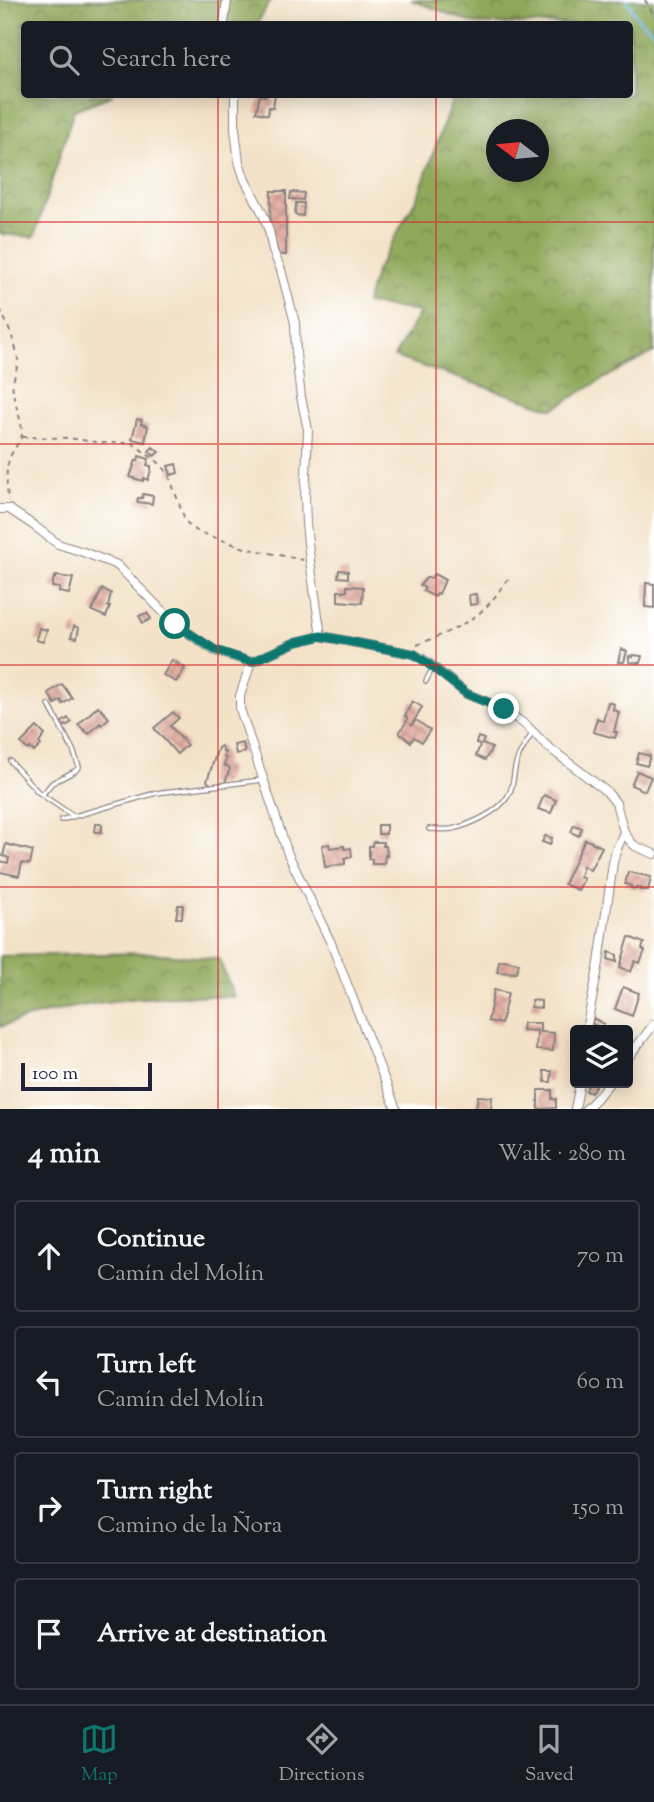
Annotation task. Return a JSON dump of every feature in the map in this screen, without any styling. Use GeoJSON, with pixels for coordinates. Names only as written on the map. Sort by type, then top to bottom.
{"type":"FeatureCollection","features":[{"type":"Feature","properties":{"kind":"street"},"geometry":{"type":"LineString","coordinates":[[224,21],[227,0]]}},
{"type":"Feature","properties":{"kind":"street"},"geometry":{"type":"LineString","coordinates":[[235,98],[239,163],[269,231],[295,323],[301,397],[308,430],[305,497],[310,561],[321,636]]}},
{"type":"Feature","properties":{"kind":"street"},"geometry":{"type":"LineString","coordinates":[[4,509],[33,525],[58,544],[117,565],[175,624],[215,650],[251,662],[296,642],[321,636],[414,654],[467,694],[504,709],[607,792],[616,803],[624,832],[635,846],[654,854]]}},
{"type":"Feature","properties":{"kind":"street"},"geometry":{"type":"LineString","coordinates":[[251,662],[240,696],[240,709],[276,820],[288,854],[331,943],[396,1109]]}},
{"type":"Feature","properties":{"kind":"street"},"geometry":{"type":"LineString","coordinates":[[587,1025],[615,851],[624,832]]}},
{"type":"Feature","properties":{"kind":"street"},"geometry":{"type":"LineString","coordinates":[[633,1051],[654,1024]]}},
{"type":"Feature","properties":{"kind":"street"},"geometry":{"type":"LineString","coordinates":[[575,1109],[579,1088]]}},
{"type":"Feature","properties":{"kind":"street"},"geometry":{"type":"LineString","coordinates":[[586,1109],[605,1088]]}},
{"type":"Feature","properties":{"kind":"lane"},"geometry":{"type":"LineString","coordinates":[[426,681],[433,667]]}},
{"type":"Feature","properties":{"kind":"lane"},"geometry":{"type":"LineString","coordinates":[[42,795],[52,783],[79,767],[49,705]]}},
{"type":"Feature","properties":{"kind":"lane"},"geometry":{"type":"LineString","coordinates":[[429,829],[450,829],[471,823],[489,814],[508,798],[516,764],[524,746],[534,733]]}},
{"type":"Feature","properties":{"kind":"lane"},"geometry":{"type":"LineString","coordinates":[[9,761],[42,795],[73,816]]}},
{"type":"Feature","properties":{"kind":"lane"},"geometry":{"type":"LineString","coordinates":[[61,820],[156,793],[264,779]]}},
{"type":"Feature","properties":{"kind":"path"},"geometry":{"type":"LineString","coordinates":[[645,0],[654,15]]}},
{"type":"Feature","properties":{"kind":"path"},"geometry":{"type":"LineString","coordinates":[[0,309],[10,330],[18,360],[12,382],[22,437],[8,463],[4,509]]}},
{"type":"Feature","properties":{"kind":"path"},"geometry":{"type":"LineString","coordinates":[[22,437],[132,443],[168,473],[190,527],[245,548],[310,561]]}},
{"type":"Feature","properties":{"kind":"path"},"geometry":{"type":"LineString","coordinates":[[408,653],[416,645],[473,617],[486,606],[508,579]]}},
{"type":"Feature","properties":{"kind":"green space"},"geometry":{"type":"Polygon","coordinates":[[[0,0],[271,0],[259,21],[21,21],[21,98],[105,98],[74,110],[34,237],[0,234],[0,0]]]}},
{"type":"Feature","properties":{"kind":"green space"},"geometry":{"type":"Polygon","coordinates":[[[411,0],[654,0],[654,352],[553,409],[394,357],[420,312],[366,303],[376,271],[418,196],[453,98],[633,98],[633,21],[467,21],[411,0]]]}},
{"type":"Feature","properties":{"kind":"green space"},"geometry":{"type":"Polygon","coordinates":[[[150,953],[219,959],[234,997],[176,996],[116,1001],[55,1011],[0,1027],[0,956],[150,953]]]}},
{"type":"Feature","properties":{"kind":"building"},"geometry":{"type":"Polygon","coordinates":[[[259,98],[274,98],[273,108],[269,107],[268,115],[256,112],[259,98]]]}},
{"type":"Feature","properties":{"kind":"building"},"geometry":{"type":"Polygon","coordinates":[[[271,191],[286,191],[286,255],[279,255],[270,224],[271,191]]]}},
{"type":"Feature","properties":{"kind":"building"},"geometry":{"type":"Polygon","coordinates":[[[291,192],[304,193],[303,200],[290,199],[291,192]]]}},
{"type":"Feature","properties":{"kind":"building"},"geometry":{"type":"Polygon","coordinates":[[[296,203],[304,203],[303,216],[295,215],[296,203]]]}},
{"type":"Feature","properties":{"kind":"building"},"geometry":{"type":"Polygon","coordinates":[[[137,419],[148,426],[145,442],[132,439],[137,419]]]}},
{"type":"Feature","properties":{"kind":"building"},"geometry":{"type":"Polygon","coordinates":[[[153,447],[159,452],[154,456],[149,451],[153,447]]]}},
{"type":"Feature","properties":{"kind":"building"},"geometry":{"type":"Polygon","coordinates":[[[139,456],[149,459],[147,465],[151,466],[151,470],[148,480],[130,477],[139,456]]]}},
{"type":"Feature","properties":{"kind":"building"},"geometry":{"type":"Polygon","coordinates":[[[176,464],[178,473],[171,475],[168,466],[176,464]]]}},
{"type":"Feature","properties":{"kind":"building"},"geometry":{"type":"Polygon","coordinates":[[[143,494],[153,496],[152,504],[137,502],[143,494]]]}},
{"type":"Feature","properties":{"kind":"building"},"geometry":{"type":"Polygon","coordinates":[[[339,570],[348,571],[348,578],[338,577],[339,570]]]}},
{"type":"Feature","properties":{"kind":"building"},"geometry":{"type":"Polygon","coordinates":[[[434,574],[445,580],[435,597],[423,591],[425,588],[420,585],[434,574]]]}},
{"type":"Feature","properties":{"kind":"building"},"geometry":{"type":"Polygon","coordinates":[[[56,576],[73,578],[69,594],[59,592],[60,588],[52,587],[56,576]]]}},
{"type":"Feature","properties":{"kind":"building"},"geometry":{"type":"Polygon","coordinates":[[[646,583],[654,584],[654,608],[645,607],[646,583]]]}},
{"type":"Feature","properties":{"kind":"building"},"geometry":{"type":"Polygon","coordinates":[[[347,586],[363,587],[362,603],[338,601],[338,591],[347,591],[347,586]]]}},
{"type":"Feature","properties":{"kind":"building"},"geometry":{"type":"Polygon","coordinates":[[[102,589],[111,593],[106,617],[92,611],[102,589]]]}},
{"type":"Feature","properties":{"kind":"building"},"geometry":{"type":"Polygon","coordinates":[[[476,594],[477,604],[470,605],[469,595],[476,594]]]}},
{"type":"Feature","properties":{"kind":"building"},"geometry":{"type":"Polygon","coordinates":[[[147,613],[151,619],[143,623],[139,616],[147,613]]]}},
{"type":"Feature","properties":{"kind":"building"},"geometry":{"type":"Polygon","coordinates":[[[74,626],[79,628],[77,638],[71,637],[74,626]]]}},
{"type":"Feature","properties":{"kind":"building"},"geometry":{"type":"Polygon","coordinates":[[[39,628],[47,630],[43,642],[36,640],[39,628]]]}},
{"type":"Feature","properties":{"kind":"building"},"geometry":{"type":"Polygon","coordinates":[[[621,649],[627,651],[624,662],[618,662],[621,649]]]}},
{"type":"Feature","properties":{"kind":"building"},"geometry":{"type":"Polygon","coordinates":[[[629,656],[642,656],[640,663],[629,662],[629,656]]]}},
{"type":"Feature","properties":{"kind":"building"},"geometry":{"type":"Polygon","coordinates":[[[172,660],[185,668],[176,682],[163,675],[172,660]]]}},
{"type":"Feature","properties":{"kind":"building"},"geometry":{"type":"Polygon","coordinates":[[[62,684],[72,698],[63,704],[61,700],[55,704],[48,693],[62,684]]]}},
{"type":"Feature","properties":{"kind":"building"},"geometry":{"type":"Polygon","coordinates":[[[412,701],[422,707],[411,726],[416,720],[430,730],[422,742],[414,737],[411,742],[399,733],[407,721],[405,716],[412,701]]]}},
{"type":"Feature","properties":{"kind":"building"},"geometry":{"type":"Polygon","coordinates":[[[608,702],[614,704],[613,710],[619,712],[615,738],[593,732],[597,718],[603,721],[608,702]]]}},
{"type":"Feature","properties":{"kind":"building"},"geometry":{"type":"Polygon","coordinates":[[[98,706],[109,718],[89,734],[78,725],[98,706]]]}},
{"type":"Feature","properties":{"kind":"building"},"geometry":{"type":"Polygon","coordinates":[[[173,712],[179,718],[170,726],[187,745],[177,754],[154,728],[173,712]]]}},
{"type":"Feature","properties":{"kind":"building"},"geometry":{"type":"Polygon","coordinates":[[[68,718],[72,722],[66,726],[62,725],[61,723],[68,718]]]}},
{"type":"Feature","properties":{"kind":"building"},"geometry":{"type":"Polygon","coordinates":[[[37,727],[45,735],[34,752],[21,743],[37,727]]]}},
{"type":"Feature","properties":{"kind":"building"},"geometry":{"type":"Polygon","coordinates":[[[478,737],[484,739],[482,744],[492,748],[485,760],[476,756],[480,745],[476,743],[478,737]]]}},
{"type":"Feature","properties":{"kind":"building"},"geometry":{"type":"Polygon","coordinates":[[[243,743],[245,752],[236,754],[234,745],[243,743]]]}},
{"type":"Feature","properties":{"kind":"building"},"geometry":{"type":"Polygon","coordinates":[[[221,746],[226,758],[224,765],[230,768],[225,783],[211,785],[207,781],[221,746]]]}},
{"type":"Feature","properties":{"kind":"building"},"geometry":{"type":"Polygon","coordinates":[[[639,753],[650,756],[647,766],[636,763],[639,753]]]}},
{"type":"Feature","properties":{"kind":"building"},"geometry":{"type":"Polygon","coordinates":[[[637,771],[651,777],[645,791],[631,785],[637,771]]]}},
{"type":"Feature","properties":{"kind":"building"},"geometry":{"type":"Polygon","coordinates":[[[544,795],[556,800],[551,813],[538,809],[544,795]]]}},
{"type":"Feature","properties":{"kind":"building"},"geometry":{"type":"Polygon","coordinates":[[[96,824],[102,824],[102,832],[95,832],[96,824]]]}},
{"type":"Feature","properties":{"kind":"building"},"geometry":{"type":"Polygon","coordinates":[[[378,825],[386,825],[386,834],[378,834],[378,825]]]}},
{"type":"Feature","properties":{"kind":"building"},"geometry":{"type":"Polygon","coordinates":[[[574,825],[582,828],[579,836],[571,832],[574,825]]]}},
{"type":"Feature","properties":{"kind":"building"},"geometry":{"type":"Polygon","coordinates":[[[545,836],[552,838],[550,845],[542,842],[545,836]]]}},
{"type":"Feature","properties":{"kind":"building"},"geometry":{"type":"Polygon","coordinates":[[[585,839],[602,847],[590,870],[583,866],[580,877],[584,879],[578,890],[564,884],[585,839]]]}},
{"type":"Feature","properties":{"kind":"building"},"geometry":{"type":"Polygon","coordinates":[[[373,842],[383,842],[383,846],[386,846],[384,864],[372,864],[372,859],[369,859],[369,846],[372,846],[373,842]]]}},
{"type":"Feature","properties":{"kind":"building"},"geometry":{"type":"Polygon","coordinates":[[[6,844],[33,851],[30,864],[22,863],[19,876],[0,872],[0,861],[8,863],[9,858],[3,856],[6,844]]]}},
{"type":"Feature","properties":{"kind":"building"},"geometry":{"type":"Polygon","coordinates":[[[329,844],[330,848],[351,848],[352,857],[345,858],[345,864],[325,867],[322,845],[329,844]]]}},
{"type":"Feature","properties":{"kind":"building"},"geometry":{"type":"Polygon","coordinates":[[[628,872],[651,877],[648,890],[631,888],[625,884],[628,872]]]}},
{"type":"Feature","properties":{"kind":"building"},"geometry":{"type":"Polygon","coordinates":[[[178,905],[183,905],[182,918],[176,918],[178,905]]]}},
{"type":"Feature","properties":{"kind":"building"},"geometry":{"type":"Polygon","coordinates":[[[629,937],[644,943],[642,949],[645,951],[640,963],[635,961],[631,972],[620,967],[629,937]]]}},
{"type":"Feature","properties":{"kind":"building"},"geometry":{"type":"Polygon","coordinates":[[[609,952],[617,955],[617,962],[608,959],[609,952]]]}},
{"type":"Feature","properties":{"kind":"building"},"geometry":{"type":"Polygon","coordinates":[[[499,961],[519,963],[516,973],[497,972],[499,961]]]}},
{"type":"Feature","properties":{"kind":"building"},"geometry":{"type":"Polygon","coordinates":[[[623,987],[639,993],[632,1016],[615,1009],[623,987]]]}},
{"type":"Feature","properties":{"kind":"building"},"geometry":{"type":"Polygon","coordinates":[[[494,990],[508,993],[501,1024],[488,1021],[494,990]]]}},
{"type":"Feature","properties":{"kind":"building"},"geometry":{"type":"Polygon","coordinates":[[[532,1000],[541,1001],[541,1008],[531,1007],[532,1000]]]}},
{"type":"Feature","properties":{"kind":"building"},"geometry":{"type":"Polygon","coordinates":[[[593,1018],[604,1024],[594,1025],[592,1024],[593,1018]]]}},
{"type":"Feature","properties":{"kind":"building"},"geometry":{"type":"Polygon","coordinates":[[[523,1023],[540,1023],[540,1032],[554,1033],[553,1051],[536,1050],[537,1031],[522,1030],[523,1023]]]}},
{"type":"Feature","properties":{"kind":"building"},"geometry":{"type":"Polygon","coordinates":[[[544,1071],[552,1071],[551,1082],[545,1082],[544,1071]]]}},
{"type":"Feature","properties":{"kind":"building"},"geometry":{"type":"Polygon","coordinates":[[[538,1090],[552,1090],[556,1108],[538,1109],[538,1090]]]}},
{"type":"Feature","properties":{"kind":"building"},"geometry":{"type":"Polygon","coordinates":[[[478,1096],[492,1097],[491,1109],[476,1109],[478,1096]]]}},
{"type":"Feature","properties":{"kind":"waterway"},"geometry":{"type":"LineString","coordinates":[[627,0],[638,19],[654,32]]}},
{"type":"Feature","properties":{"kind":"route"},"geometry":{"type":"LineString","coordinates":[[175,624],[215,650],[251,662],[296,642],[321,636],[414,654],[467,694],[504,709]]}}]}
